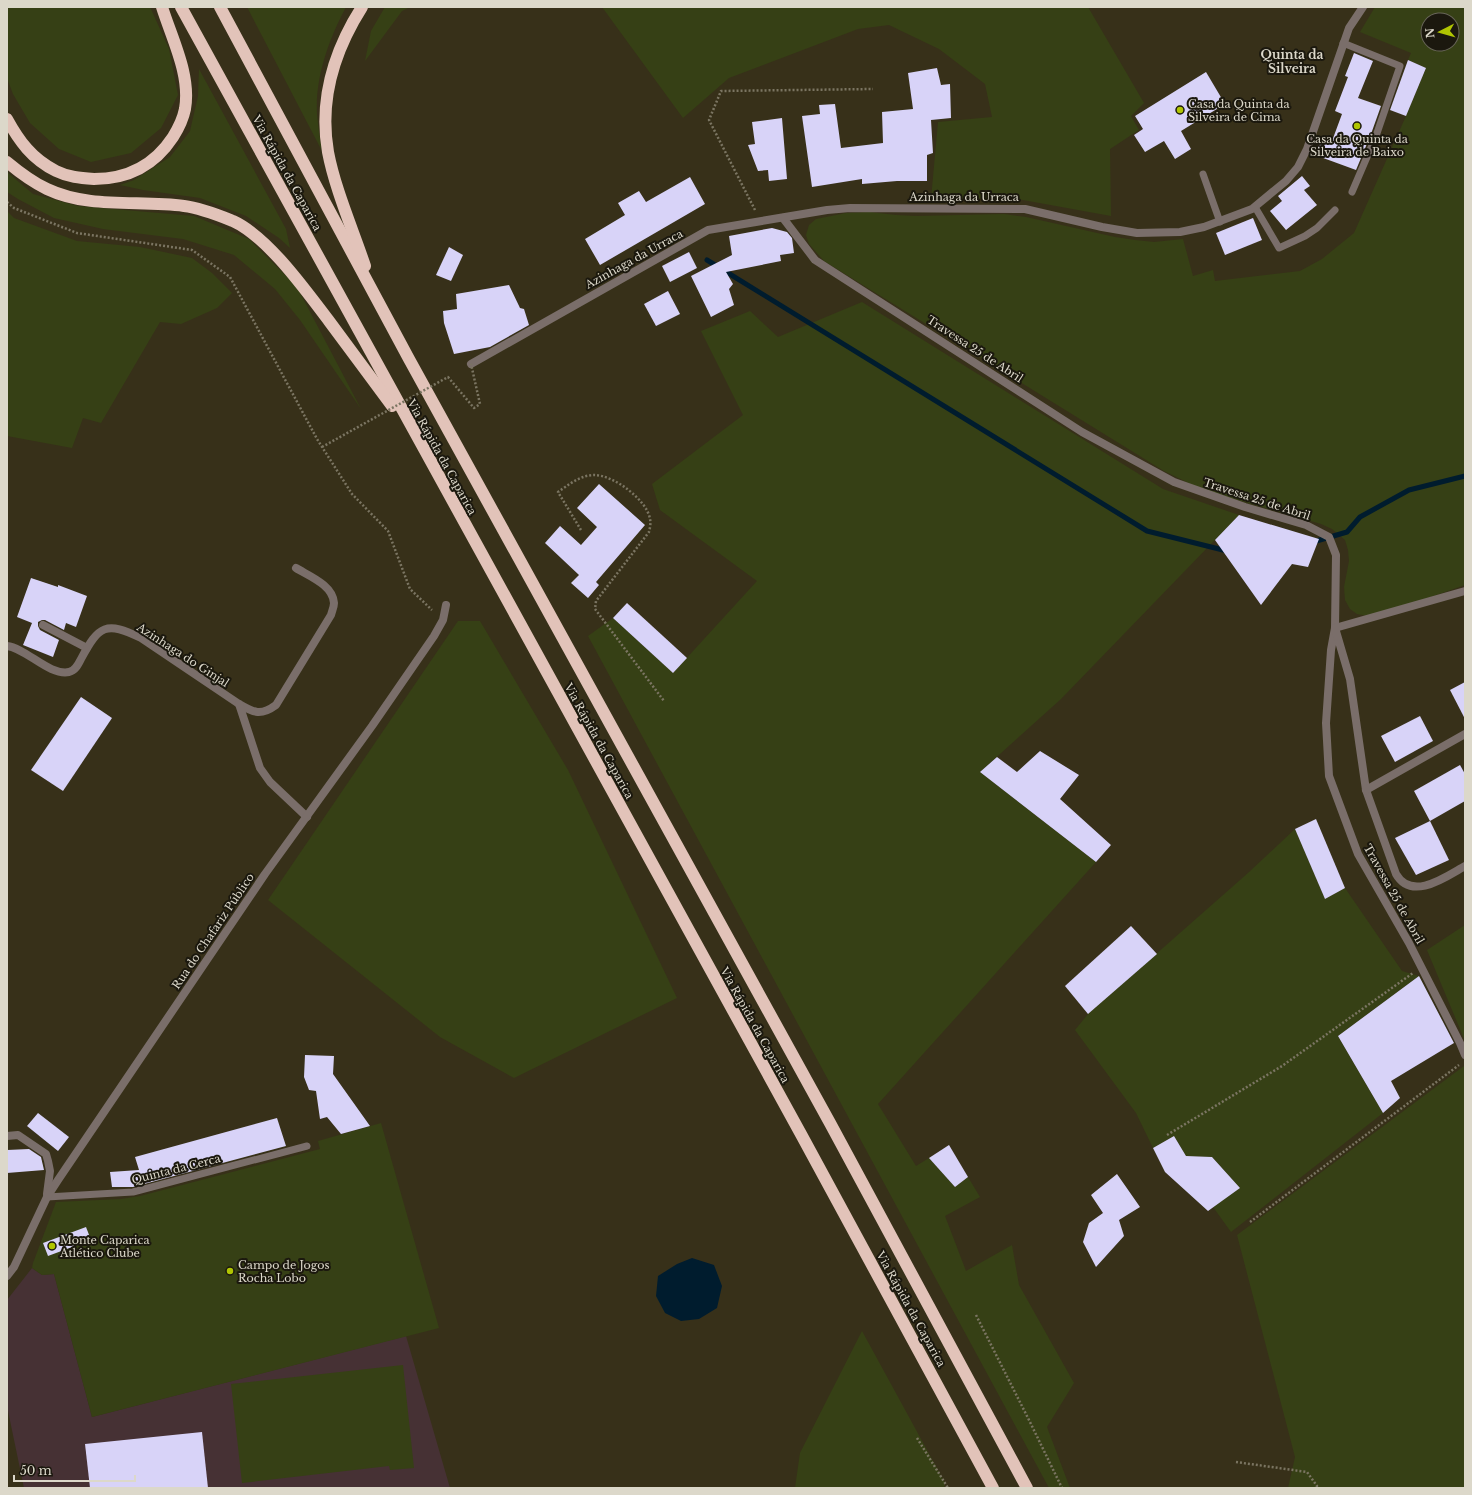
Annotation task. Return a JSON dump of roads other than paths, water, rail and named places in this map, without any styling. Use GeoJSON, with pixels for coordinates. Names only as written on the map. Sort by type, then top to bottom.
{"type":"FeatureCollection","features":[{"type":"Feature","properties":{"kind":"highway"},"geometry":{"type":"LineString","coordinates":[[7,119],[18,139],[36,159],[56,171],[77,178],[101,179],[122,176],[139,169],[155,158],[167,145],[178,129],[185,110],[186,90],[182,67],[162,7]]}},
{"type":"Feature","properties":{"kind":"highway","name":"Via Rápida da Caparica"},"geometry":{"type":"LineString","coordinates":[[181,7],[806,1143],[993,1488]]}},
{"type":"Feature","properties":{"kind":"highway","name":"Via Rápida da Caparica"},"geometry":{"type":"LineString","coordinates":[[220,7],[376,299],[830,1124],[1027,1488]]}},
{"type":"Feature","properties":{"kind":"highway"},"geometry":{"type":"LineString","coordinates":[[362,7],[344,39],[331,72],[326,107],[326,136],[328,152],[334,174],[376,299]]}},
{"type":"Feature","properties":{"kind":"highway"},"geometry":{"type":"LineString","coordinates":[[7,162],[26,177],[47,189],[66,196],[92,201],[184,206],[209,212],[235,222],[248,230],[260,239],[300,283],[418,440]]}},
{"type":"Feature","properties":{"kind":"street","name":"Azinhaga da Urraca"},"geometry":{"type":"LineString","coordinates":[[471,364],[708,230],[850,208],[1025,209],[1102,227],[1137,233],[1160,234],[1180,232],[1220,222],[1255,207],[1286,180],[1298,167],[1307,149],[1349,28],[1363,7]]}},
{"type":"Feature","properties":{"kind":"street","name":"Travessa 25 de Abril"},"geometry":{"type":"LineString","coordinates":[[783,218],[815,260],[1082,432],[1174,482],[1245,507],[1306,525],[1329,538],[1336,555],[1335,628],[1331,650],[1326,723],[1329,776],[1358,854],[1409,943],[1465,1055]]}},
{"type":"Feature","properties":{"kind":"street","name":"Azinhaga do Ginjal"},"geometry":{"type":"LineString","coordinates":[[7,646],[60,672],[70,672],[77,667],[92,640],[99,632],[111,628],[123,630],[141,638],[239,704],[254,712],[262,712],[269,710],[276,705],[331,615],[334,603],[332,596],[325,586],[296,568]]}},
{"type":"Feature","properties":{"kind":"street"},"geometry":{"type":"LineString","coordinates":[[1465,591],[1335,628],[1350,679],[1366,790],[1396,874],[1401,881],[1406,884],[1422,886],[1434,884],[1465,866]]}},
{"type":"Feature","properties":{"kind":"street","name":"Rua do Chafariz Público"},"geometry":{"type":"LineString","coordinates":[[7,1276],[14,1267],[47,1197],[265,874],[372,726],[434,636],[444,620],[446,605]]}},
{"type":"Feature","properties":{"kind":"street"},"geometry":{"type":"LineString","coordinates":[[43,625],[87,648]]}},
{"type":"Feature","properties":{"kind":"street"},"geometry":{"type":"LineString","coordinates":[[239,704],[260,768],[270,782],[307,817]]}},
{"type":"Feature","properties":{"kind":"street"},"geometry":{"type":"LineString","coordinates":[[1366,790],[1465,734]]}},
{"type":"Feature","properties":{"kind":"street"},"geometry":{"type":"LineString","coordinates":[[7,1136],[18,1136],[46,1154],[50,1171],[47,1197]]}},
{"type":"Feature","properties":{"kind":"lane"},"geometry":{"type":"LineString","coordinates":[[1343,43],[1400,66],[1376,136],[1352,192]]}},
{"type":"Feature","properties":{"kind":"lane"},"geometry":{"type":"LineString","coordinates":[[1203,174],[1220,222]]}},
{"type":"Feature","properties":{"kind":"lane"},"geometry":{"type":"LineString","coordinates":[[1255,207],[1279,248],[1305,236],[1317,228],[1335,210]]}},
{"type":"Feature","properties":{"kind":"lane","name":"Quinta da Cerca"},"geometry":{"type":"LineString","coordinates":[[47,1197],[133,1192],[307,1146]]}},
{"type":"Feature","properties":{"kind":"water"},"geometry":{"type":"Polygon","coordinates":[[[692,1258],[714,1265],[722,1286],[717,1308],[699,1319],[681,1321],[665,1313],[656,1296],[658,1276],[677,1264],[692,1258]]]}},
{"type":"Feature","properties":{"kind":"waterway"},"geometry":{"type":"LineString","coordinates":[[707,260],[1147,531],[1227,551]]}},
{"type":"Feature","properties":{"kind":"waterway"},"geometry":{"type":"LineString","coordinates":[[1313,542],[1347,532],[1360,517],[1409,490],[1465,476]]}},
{"type":"Feature","properties":{"kind":"place","name":"Casa da Quinta da Silveira de Cima"},"geometry":{"type":"Point","coordinates":[1180,110]}},
{"type":"Feature","properties":{"kind":"place","name":"Casa da Quinta da Silveira de Baixo"},"geometry":{"type":"Point","coordinates":[1357,126]}},
{"type":"Feature","properties":{"kind":"place","name":"Monte Caparica Atlético Clube"},"geometry":{"type":"Point","coordinates":[52,1246]}},
{"type":"Feature","properties":{"kind":"place","name":"Campo de Jogos Rocha Lobo"},"geometry":{"type":"Point","coordinates":[230,1271]}},
{"type":"Feature","properties":{"kind":"district","name":"Quinta da Silveira"},"geometry":{"type":"Point","coordinates":[1292,61]}}]}
